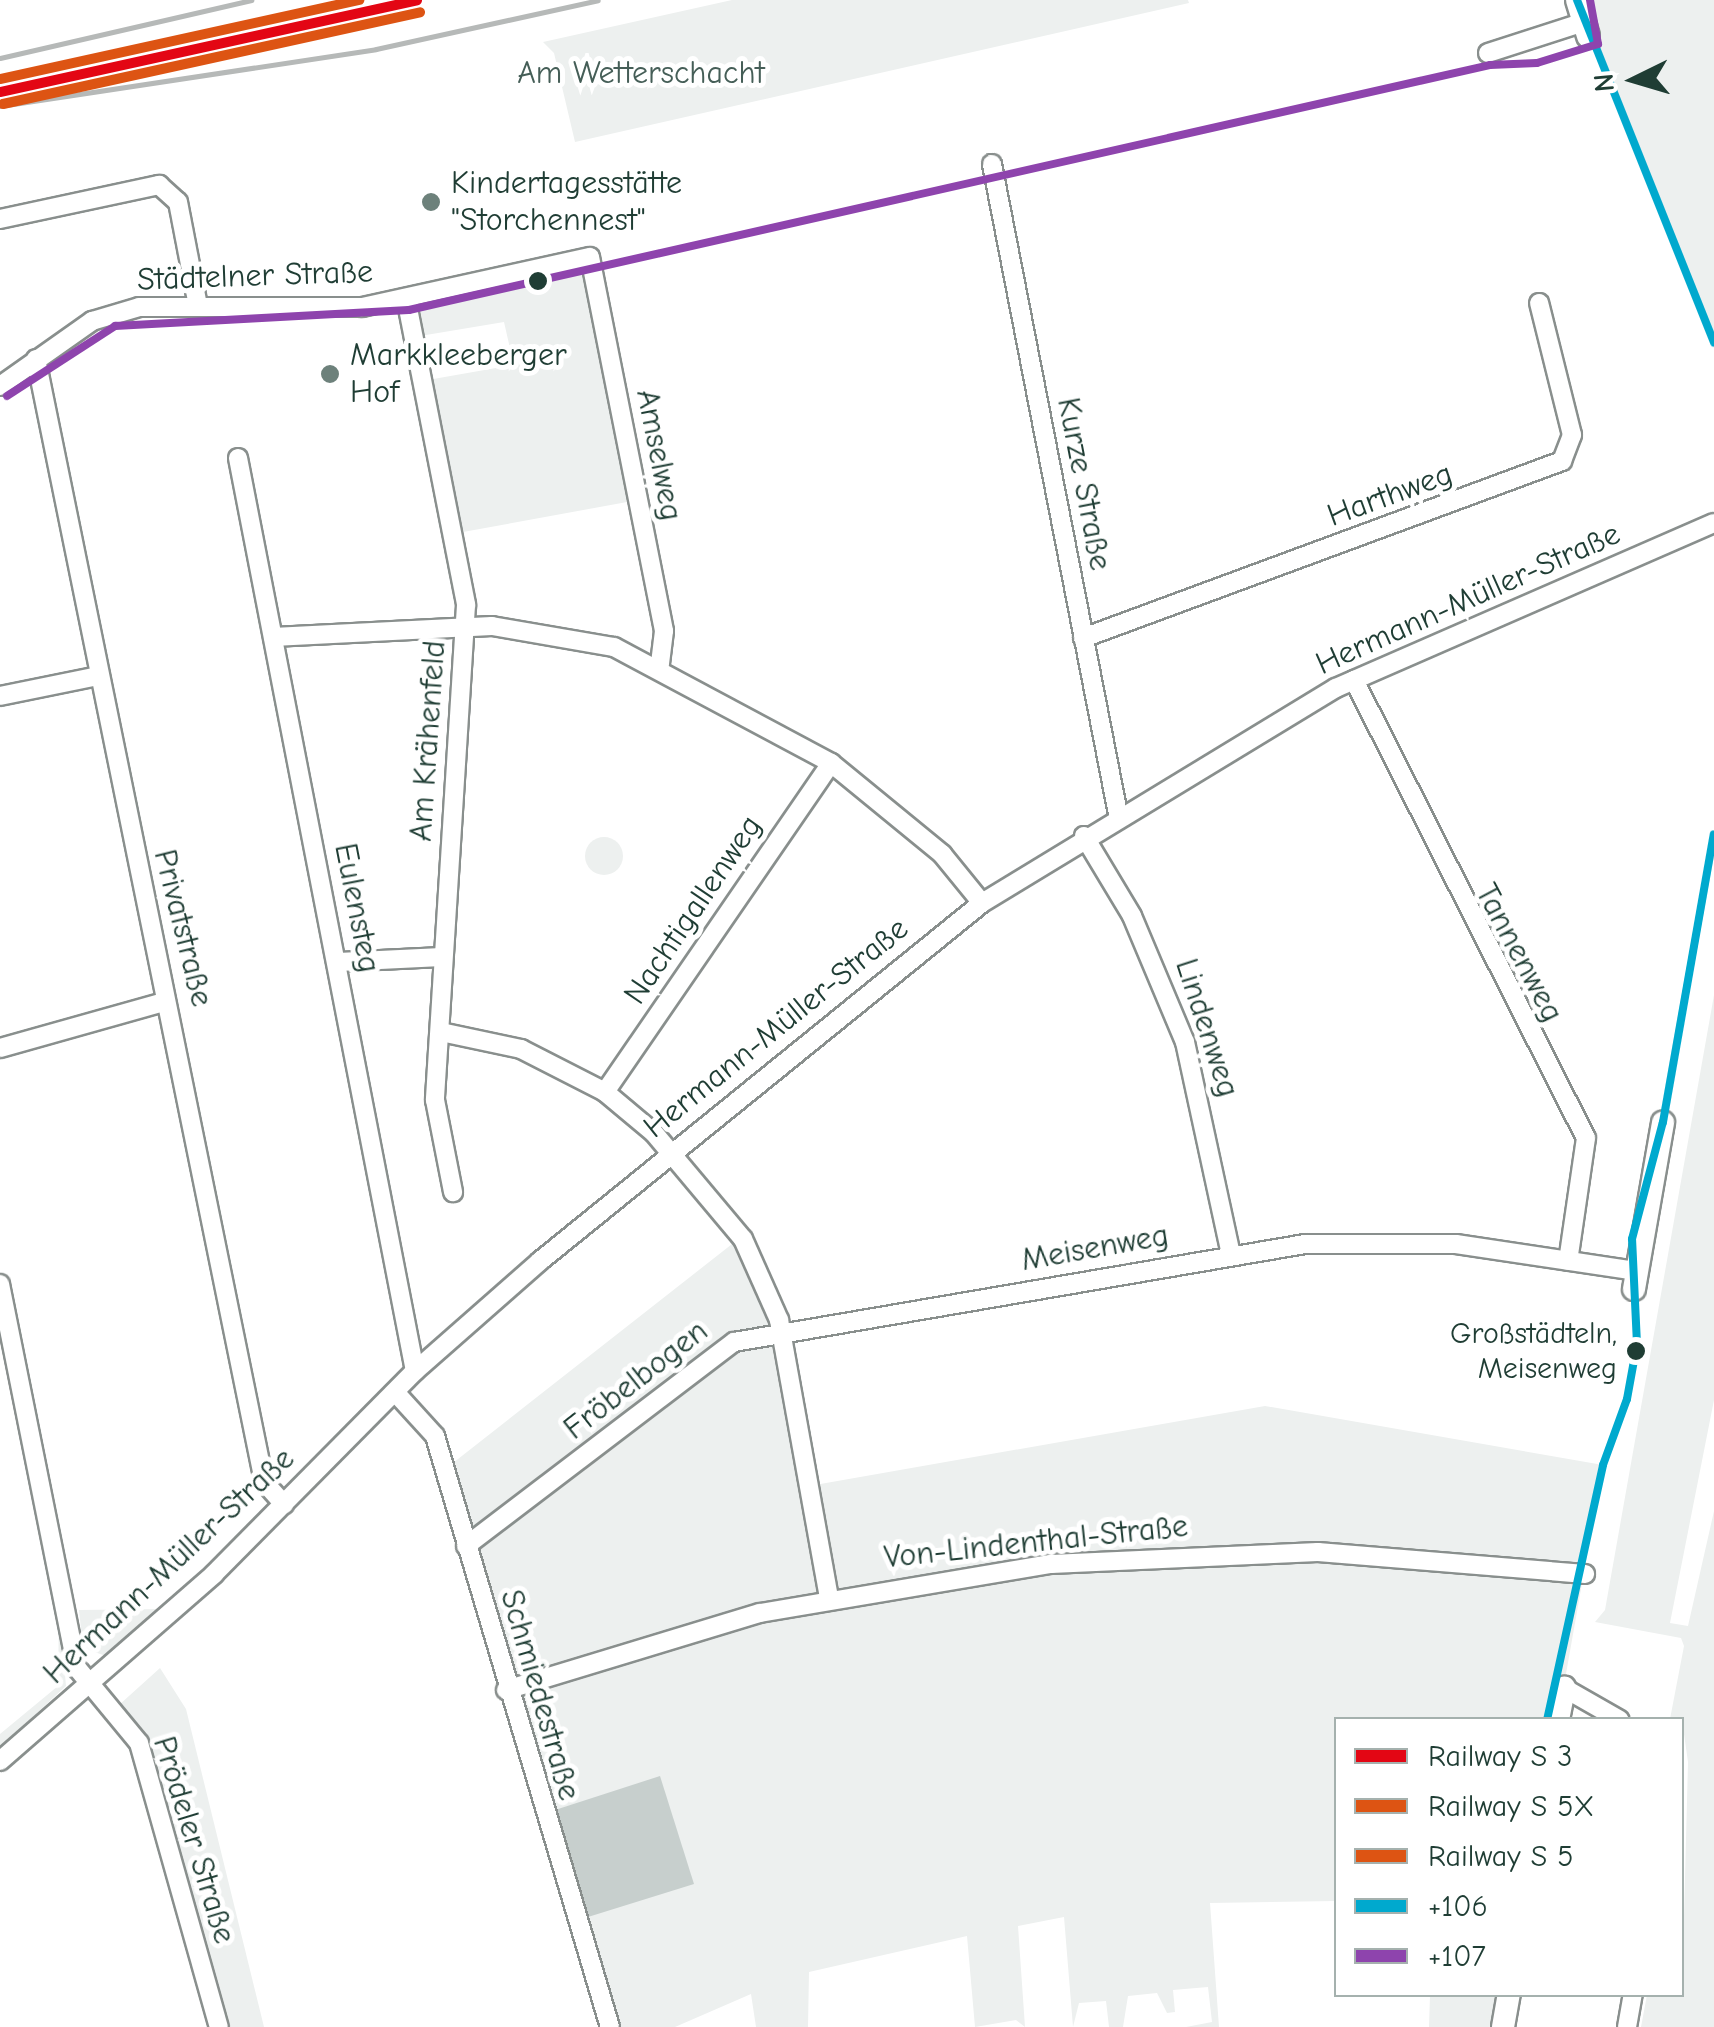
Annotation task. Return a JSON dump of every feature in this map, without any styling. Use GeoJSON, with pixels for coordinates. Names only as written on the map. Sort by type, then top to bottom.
{"type":"FeatureCollection","features":[{"type":"Feature","properties":{"kind":"main road"},"geometry":{"type":"LineString","coordinates":[[1636,1280],[1663,1122]]}},
{"type":"Feature","properties":{"kind":"main road"},"geometry":{"type":"LineString","coordinates":[[1559,1717],[1564,1688]]}},
{"type":"Feature","properties":{"kind":"main road"},"geometry":{"type":"LineString","coordinates":[[1503,2027],[1508,1997]]}},
{"type":"Feature","properties":{"kind":"street"},"geometry":{"type":"LineString","coordinates":[[1488,53],[1583,20]]}},
{"type":"Feature","properties":{"kind":"street","name":"Kurze Straße"},"geometry":{"type":"LineString","coordinates":[[992,164],[1118,814]]}},
{"type":"Feature","properties":{"kind":"street"},"geometry":{"type":"LineString","coordinates":[[0,220],[159,186],[178,202],[198,306]]}},
{"type":"Feature","properties":{"kind":"street","name":"Städtelner Straße"},"geometry":{"type":"LineString","coordinates":[[0,386],[111,314],[198,306],[341,308],[406,298],[590,257]]}},
{"type":"Feature","properties":{"kind":"street","name":"Amselweg"},"geometry":{"type":"LineString","coordinates":[[590,257],[664,631],[660,665]]}},
{"type":"Feature","properties":{"kind":"street","name":"Am Krähenfeld"},"geometry":{"type":"LineString","coordinates":[[406,298],[466,629],[435,1100],[453,1192]]}},
{"type":"Feature","properties":{"kind":"street","name":"Harthweg"},"geometry":{"type":"LineString","coordinates":[[1083,638],[1562,460],[1572,435],[1539,302]]}},
{"type":"Feature","properties":{"kind":"street","name":"Privatstraße"},"geometry":{"type":"LineString","coordinates":[[36,360],[164,1002],[174,1015],[264,1482],[284,1504]]}},
{"type":"Feature","properties":{"kind":"street","name":"Eulensteg"},"geometry":{"type":"LineString","coordinates":[[238,458],[415,1370]]}},
{"type":"Feature","properties":{"kind":"street","name":"Hermann-Müller-Straße"},"geometry":{"type":"LineString","coordinates":[[0,1761],[284,1504],[415,1370],[668,1151],[982,903],[1118,814],[1354,680],[1714,524]]}},
{"type":"Feature","properties":{"kind":"street"},"geometry":{"type":"LineString","coordinates":[[272,637],[466,629],[572,635],[660,665],[831,763],[942,854],[982,903]]}},
{"type":"Feature","properties":{"kind":"street"},"geometry":{"type":"LineString","coordinates":[[0,696],[98,676]]}},
{"type":"Feature","properties":{"kind":"street","name":"Tannenweg"},"geometry":{"type":"LineString","coordinates":[[1354,680],[1586,1138],[1568,1261]]}},
{"type":"Feature","properties":{"kind":"street","name":"Nachtigallenweg"},"geometry":{"type":"LineString","coordinates":[[605,1092],[831,763]]}},
{"type":"Feature","properties":{"kind":"street","name":"Lindenweg"},"geometry":{"type":"LineString","coordinates":[[1084,836],[1132,916],[1185,1042],[1231,1254]]}},
{"type":"Feature","properties":{"kind":"street"},"geometry":{"type":"LineString","coordinates":[[337,962],[443,957]]}},
{"type":"Feature","properties":{"kind":"street"},"geometry":{"type":"LineString","coordinates":[[0,1048],[164,1002]]}},
{"type":"Feature","properties":{"kind":"street"},"geometry":{"type":"LineString","coordinates":[[442,1032],[521,1049],[605,1092],[668,1151],[742,1239],[782,1335],[829,1598]]}},
{"type":"Feature","properties":{"kind":"street","name":"Meisenweg"},"geometry":{"type":"LineString","coordinates":[[782,1335],[1231,1254],[1381,1241],[1568,1261],[1636,1280]]}},
{"type":"Feature","properties":{"kind":"street"},"geometry":{"type":"LineString","coordinates":[[0,1284],[87,1684]]}},
{"type":"Feature","properties":{"kind":"street","name":"Fröbelbogen"},"geometry":{"type":"LineString","coordinates":[[466,1546],[734,1342],[782,1335]]}},
{"type":"Feature","properties":{"kind":"street","name":"Schmiedestraße"},"geometry":{"type":"LineString","coordinates":[[394,1392],[434,1436],[506,1690],[610,2027]]}},
{"type":"Feature","properties":{"kind":"street","name":"Von-Lindenthal-Straße"},"geometry":{"type":"LineString","coordinates":[[506,1690],[664,1638],[829,1598],[990,1571],[1191,1554],[1376,1554],[1585,1574]]}},
{"type":"Feature","properties":{"kind":"street","name":"Prödeler Straße"},"geometry":{"type":"LineString","coordinates":[[87,1684],[139,1744],[219,2027]]}},
{"type":"Feature","properties":{"kind":"street"},"geometry":{"type":"LineString","coordinates":[[1564,1688],[1615,1717]]}},
{"type":"Feature","properties":{"kind":"street"},"geometry":{"type":"LineString","coordinates":[[1627,2027],[1632,1997]]}},
{"type":"Feature","properties":{"kind":"green space","name":"Am Wetterschacht"},"geometry":{"type":"Polygon","coordinates":[[[732,0],[1189,3],[575,142],[554,53],[543,42],[732,0]]]}},
{"type":"Feature","properties":{"kind":"green space"},"geometry":{"type":"Polygon","coordinates":[[[1577,0],[1714,0],[1714,343],[1588,36],[1577,0]]]}},
{"type":"Feature","properties":{"kind":"green space"},"geometry":{"type":"Polygon","coordinates":[[[590,257],[638,500],[452,534],[422,381],[513,365],[509,344],[504,322],[414,337],[406,298],[590,257]]]}},
{"type":"Feature","properties":{"kind":"green space"},"geometry":{"type":"Polygon","coordinates":[[[604,837],[617,843],[623,856],[617,869],[604,875],[591,869],[585,856],[591,843],[604,837]]]}},
{"type":"Feature","properties":{"kind":"green space"},"geometry":{"type":"Polygon","coordinates":[[[1714,995],[1714,1400],[1670,1623],[1688,1626],[1714,1511],[1714,2027],[1641,2027],[1647,1997],[1684,1997],[1688,1762],[1684,1717],[1670,1717],[1684,1646],[1681,1638],[1595,1622],[1605,1610],[1714,995]]]}},
{"type":"Feature","properties":{"kind":"green space"},"geometry":{"type":"Polygon","coordinates":[[[741,1237],[779,1320],[809,1486],[1265,1406],[1603,1465],[1558,1717],[1334,1717],[1334,1901],[1210,1903],[1219,2027],[1186,2027],[1212,2022],[1208,1987],[1173,1990],[1175,2012],[1167,2013],[1157,1993],[1128,1996],[1123,2027],[1109,2027],[1106,2001],[1079,2003],[1073,2027],[1064,1917],[1018,1926],[1025,2027],[1016,2020],[975,2027],[967,1936],[809,1972],[808,2027],[756,2027],[751,1994],[675,2027],[610,2027],[444,1470],[741,1237]]]}},
{"type":"Feature","properties":{"kind":"green space"},"geometry":{"type":"Polygon","coordinates":[[[59,1607],[66,1686],[0,1747],[0,1734],[58,1686],[59,1607]]]}},
{"type":"Feature","properties":{"kind":"green space"},"geometry":{"type":"Polygon","coordinates":[[[161,1609],[106,1656],[83,1648],[79,1610],[161,1609]]]}},
{"type":"Feature","properties":{"kind":"green space"},"geometry":{"type":"Polygon","coordinates":[[[160,1668],[186,1709],[264,2027],[224,2027],[147,1742],[119,1705],[160,1668]]]}},
{"type":"Feature","properties":{"kind":"green space"},"geometry":{"type":"Polygon","coordinates":[[[1430,1997],[1509,1997],[1503,2027],[1429,2027],[1430,1997]]]}},
{"type":"Feature","properties":{"kind":"shaded area"},"geometry":{"type":"Polygon","coordinates":[[[660,1776],[694,1884],[588,1917],[555,1810],[660,1776]]]}},
{"type":"Feature","properties":{"kind":"railway"},"geometry":{"type":"LineString","coordinates":[[0,58],[251,0]]}},
{"type":"Feature","properties":{"kind":"railway"},"geometry":{"type":"LineString","coordinates":[[0,106],[376,49],[598,0]]}},
{"type":"Feature","properties":{"kind":"transit line"},"geometry":{"type":"LineString","coordinates":[[0,79],[359,0]]}},
{"type":"Feature","properties":{"kind":"transit line"},"geometry":{"type":"LineString","coordinates":[[0,92],[417,0]]}},
{"type":"Feature","properties":{"kind":"transit line","name":"+106"},"geometry":{"type":"LineString","coordinates":[[1577,0],[1714,343]]}},
{"type":"Feature","properties":{"kind":"transit line","name":"+107"},"geometry":{"type":"LineString","coordinates":[[7,396],[115,326],[409,310],[1490,65],[1537,63],[1598,44],[1590,0]]}},
{"type":"Feature","properties":{"kind":"transit line"},"geometry":{"type":"LineString","coordinates":[[3,104],[420,12]]}},
{"type":"Feature","properties":{"kind":"transit line","name":"+106"},"geometry":{"type":"LineString","coordinates":[[1548,1717],[1603,1465],[1627,1399],[1637,1344],[1632,1239],[1663,1122],[1714,834]]}},
{"type":"Feature","properties":{"kind":"place","name":"Kindertagesstätte \"Storchennest\""},"geometry":{"type":"Point","coordinates":[431,202]}},
{"type":"Feature","properties":{"kind":"place","name":"Markkleeberger Hof"},"geometry":{"type":"Point","coordinates":[330,374]}},
{"type":"Feature","properties":{"kind":"place","name":"Großstädteln, Meisenweg"},"geometry":{"type":"Point","coordinates":[1636,1351]}}]}
